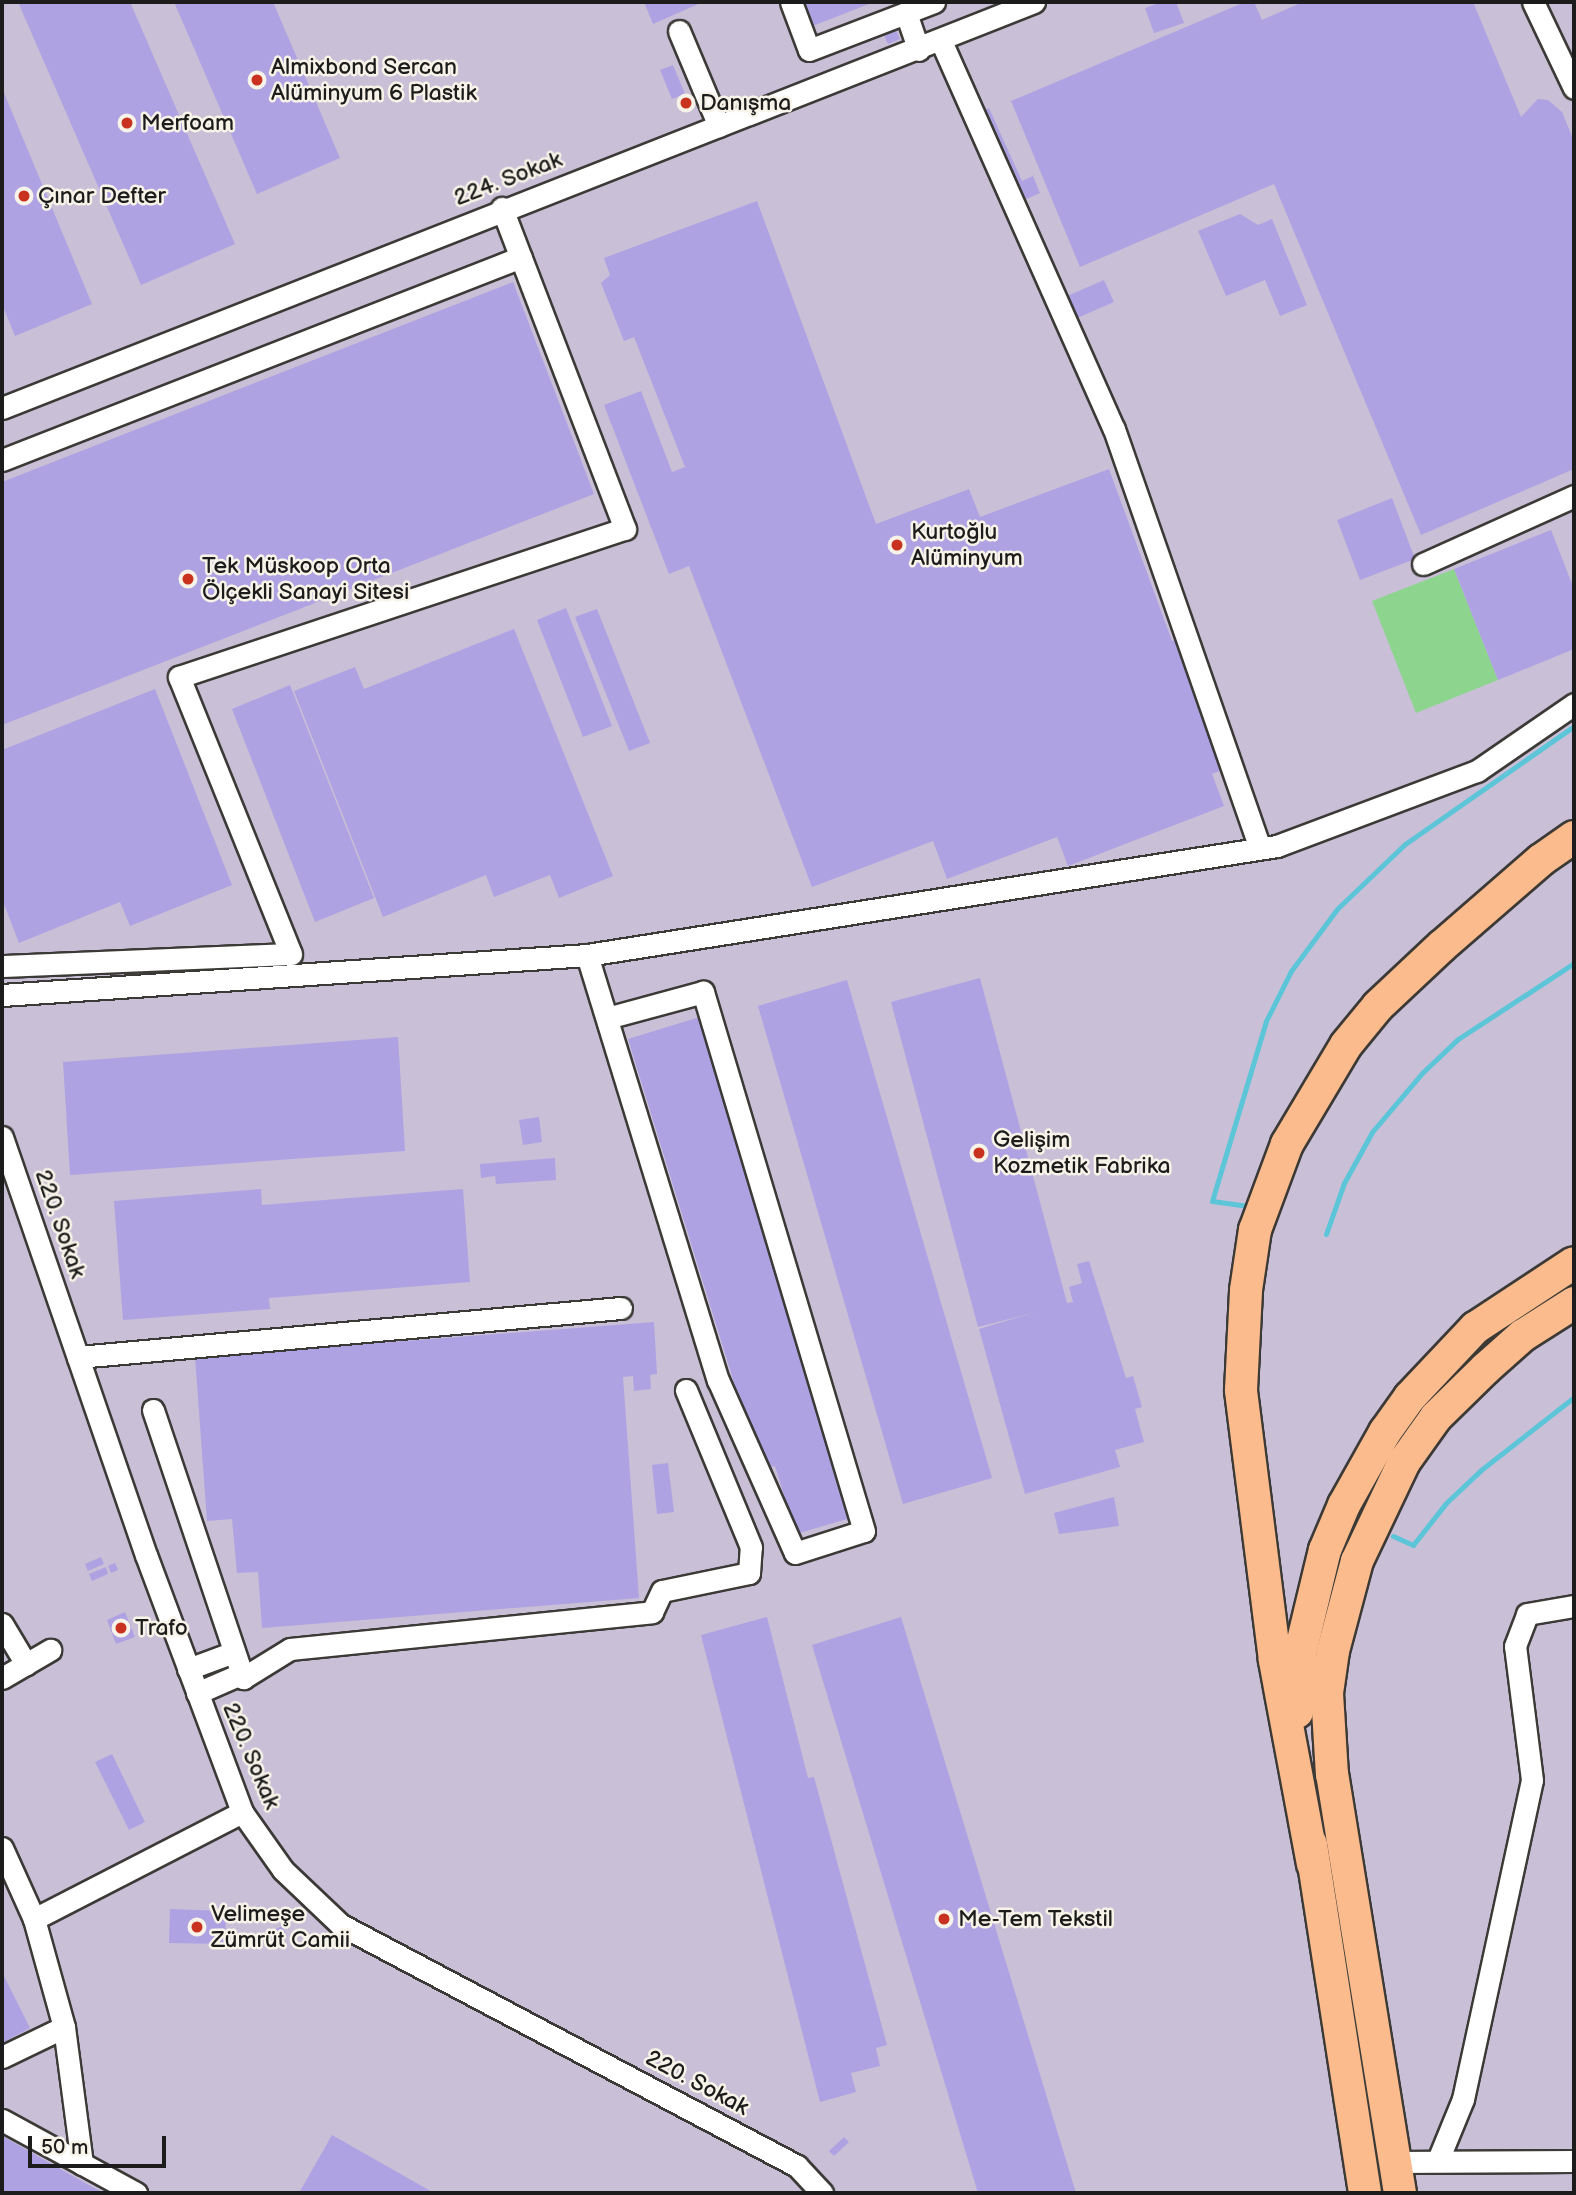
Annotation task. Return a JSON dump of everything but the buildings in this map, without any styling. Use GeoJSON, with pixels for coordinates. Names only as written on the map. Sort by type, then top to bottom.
{"type":"FeatureCollection","features":[{"type":"Feature","properties":{"kind":"highway"},"geometry":{"type":"LineString","coordinates":[[1395,2162],[1363,2180],[1313,1864],[1275,1660],[1241,1390],[1246,1290],[1255,1230],[1287,1144],[1346,1045],[1378,1006],[1443,946],[1541,860],[1574,837]]}},
{"type":"Feature","properties":{"kind":"highway"},"geometry":{"type":"LineString","coordinates":[[1313,1864],[1296,1696],[1311,1596],[1344,1505],[1385,1432],[1437,1366],[1475,1328],[1574,1263]]}},
{"type":"Feature","properties":{"kind":"highway"},"geometry":{"type":"LineString","coordinates":[[1400,2193],[1332,1775],[1327,1693],[1357,1561],[1404,1462],[1436,1417],[1522,1336],[1574,1303]]}},
{"type":"Feature","properties":{"kind":"highway"},"geometry":{"type":"LineString","coordinates":[[1436,1417],[1511,1360],[1574,1320]]}},
{"type":"Feature","properties":{"kind":"street"},"geometry":{"type":"LineString","coordinates":[[791,2],[810,50],[934,2]]}},
{"type":"Feature","properties":{"kind":"street","name":"224. Sokak"},"geometry":{"type":"LineString","coordinates":[[2,408],[502,208],[919,50],[1034,2]]}},
{"type":"Feature","properties":{"kind":"street"},"geometry":{"type":"LineString","coordinates":[[1533,2],[1574,88]]}},
{"type":"Feature","properties":{"kind":"street"},"geometry":{"type":"LineString","coordinates":[[906,13],[919,50]]}},
{"type":"Feature","properties":{"kind":"street"},"geometry":{"type":"LineString","coordinates":[[679,31],[719,126]]}},
{"type":"Feature","properties":{"kind":"street"},"geometry":{"type":"LineString","coordinates":[[941,41],[1114,429],[1261,848]]}},
{"type":"Feature","properties":{"kind":"street"},"geometry":{"type":"LineString","coordinates":[[2,966],[291,954],[180,677],[625,529],[502,208]]}},
{"type":"Feature","properties":{"kind":"street"},"geometry":{"type":"LineString","coordinates":[[2,460],[521,257]]}},
{"type":"Feature","properties":{"kind":"street"},"geometry":{"type":"LineString","coordinates":[[1423,564],[1574,495]]}},
{"type":"Feature","properties":{"kind":"street"},"geometry":{"type":"LineString","coordinates":[[2,995],[60,995],[587,954],[1261,848],[1477,771],[1574,704]]}},
{"type":"Feature","properties":{"kind":"street"},"geometry":{"type":"LineString","coordinates":[[587,954],[718,1380],[795,1553],[864,1531],[703,992],[607,1018]]}},
{"type":"Feature","properties":{"kind":"street","name":"220. Sokak"},"geometry":{"type":"LineString","coordinates":[[2,1137],[188,1670],[242,1812],[283,1870],[341,1925],[797,2165],[822,2193]]}},
{"type":"Feature","properties":{"kind":"street"},"geometry":{"type":"LineString","coordinates":[[78,1357],[621,1308]]}},
{"type":"Feature","properties":{"kind":"street"},"geometry":{"type":"LineString","coordinates":[[153,1410],[243,1678],[290,1649],[652,1612],[662,1591],[749,1573],[751,1547],[686,1390]]}},
{"type":"Feature","properties":{"kind":"street"},"geometry":{"type":"LineString","coordinates":[[1438,2160],[1463,2099],[1532,1780],[1515,1646],[1527,1614],[1574,1606]]}},
{"type":"Feature","properties":{"kind":"street"},"geometry":{"type":"LineString","coordinates":[[2,1624],[26,1664]]}},
{"type":"Feature","properties":{"kind":"street"},"geometry":{"type":"LineString","coordinates":[[2,1678],[50,1650]]}},
{"type":"Feature","properties":{"kind":"street"},"geometry":{"type":"LineString","coordinates":[[188,1670],[234,1652]]}},
{"type":"Feature","properties":{"kind":"street"},"geometry":{"type":"LineString","coordinates":[[197,1693],[241,1674]]}},
{"type":"Feature","properties":{"kind":"street"},"geometry":{"type":"LineString","coordinates":[[34,1919],[242,1812]]}},
{"type":"Feature","properties":{"kind":"street"},"geometry":{"type":"LineString","coordinates":[[2,1848],[34,1919],[64,2027],[82,2164]]}},
{"type":"Feature","properties":{"kind":"street"},"geometry":{"type":"LineString","coordinates":[[2,2057],[64,2027]]}},
{"type":"Feature","properties":{"kind":"street"},"geometry":{"type":"LineString","coordinates":[[2,2120],[136,2193]]}},
{"type":"Feature","properties":{"kind":"street"},"geometry":{"type":"LineString","coordinates":[[1395,2162],[1574,2161]]}},
{"type":"Feature","properties":{"kind":"shaded area"},"geometry":{"type":"Polygon","coordinates":[[[2,2],[1574,2],[1574,2193],[2,2193],[2,2]]]}},
{"type":"Feature","properties":{"kind":"green space"},"geometry":{"type":"Polygon","coordinates":[[[1454,569],[1498,680],[1416,713],[1372,601],[1454,569]]]}},
{"type":"Feature","properties":{"kind":"waterway"},"geometry":{"type":"LineString","coordinates":[[1248,1206],[1212,1201],[1266,1021],[1291,971],[1337,909],[1405,844],[1574,726]]}},
{"type":"Feature","properties":{"kind":"waterway"},"geometry":{"type":"LineString","coordinates":[[1326,1234],[1344,1183],[1372,1132],[1422,1073],[1458,1039],[1574,963]]}},
{"type":"Feature","properties":{"kind":"waterway"},"geometry":{"type":"LineString","coordinates":[[1393,1536],[1413,1545],[1446,1503],[1481,1470],[1574,1397]]}},
{"type":"Feature","properties":{"kind":"place","name":"Almixbond Sercan Alüminyum 6 Plastik"},"geometry":{"type":"Point","coordinates":[257,80]}},
{"type":"Feature","properties":{"kind":"place","name":"Danışma"},"geometry":{"type":"Point","coordinates":[686,103]}},
{"type":"Feature","properties":{"kind":"place","name":"Merfoam"},"geometry":{"type":"Point","coordinates":[127,123]}},
{"type":"Feature","properties":{"kind":"place","name":"Çınar Defter"},"geometry":{"type":"Point","coordinates":[24,196]}},
{"type":"Feature","properties":{"kind":"place","name":"Kurtoğlu Alüminyum"},"geometry":{"type":"Point","coordinates":[897,545]}},
{"type":"Feature","properties":{"kind":"place","name":"Tek Müskoop Orta Ölçekli Sanayi Sitesi"},"geometry":{"type":"Point","coordinates":[188,579]}},
{"type":"Feature","properties":{"kind":"place","name":"Gelişim Kozmetik Fabrika"},"geometry":{"type":"Point","coordinates":[979,1153]}},
{"type":"Feature","properties":{"kind":"place","name":"Trafo"},"geometry":{"type":"Point","coordinates":[121,1628]}},
{"type":"Feature","properties":{"kind":"place","name":"Me-Tem Tekstil"},"geometry":{"type":"Point","coordinates":[944,1919]}},
{"type":"Feature","properties":{"kind":"place","name":"Velimeşe Zümrüt Camii"},"geometry":{"type":"Point","coordinates":[197,1927]}}]}
